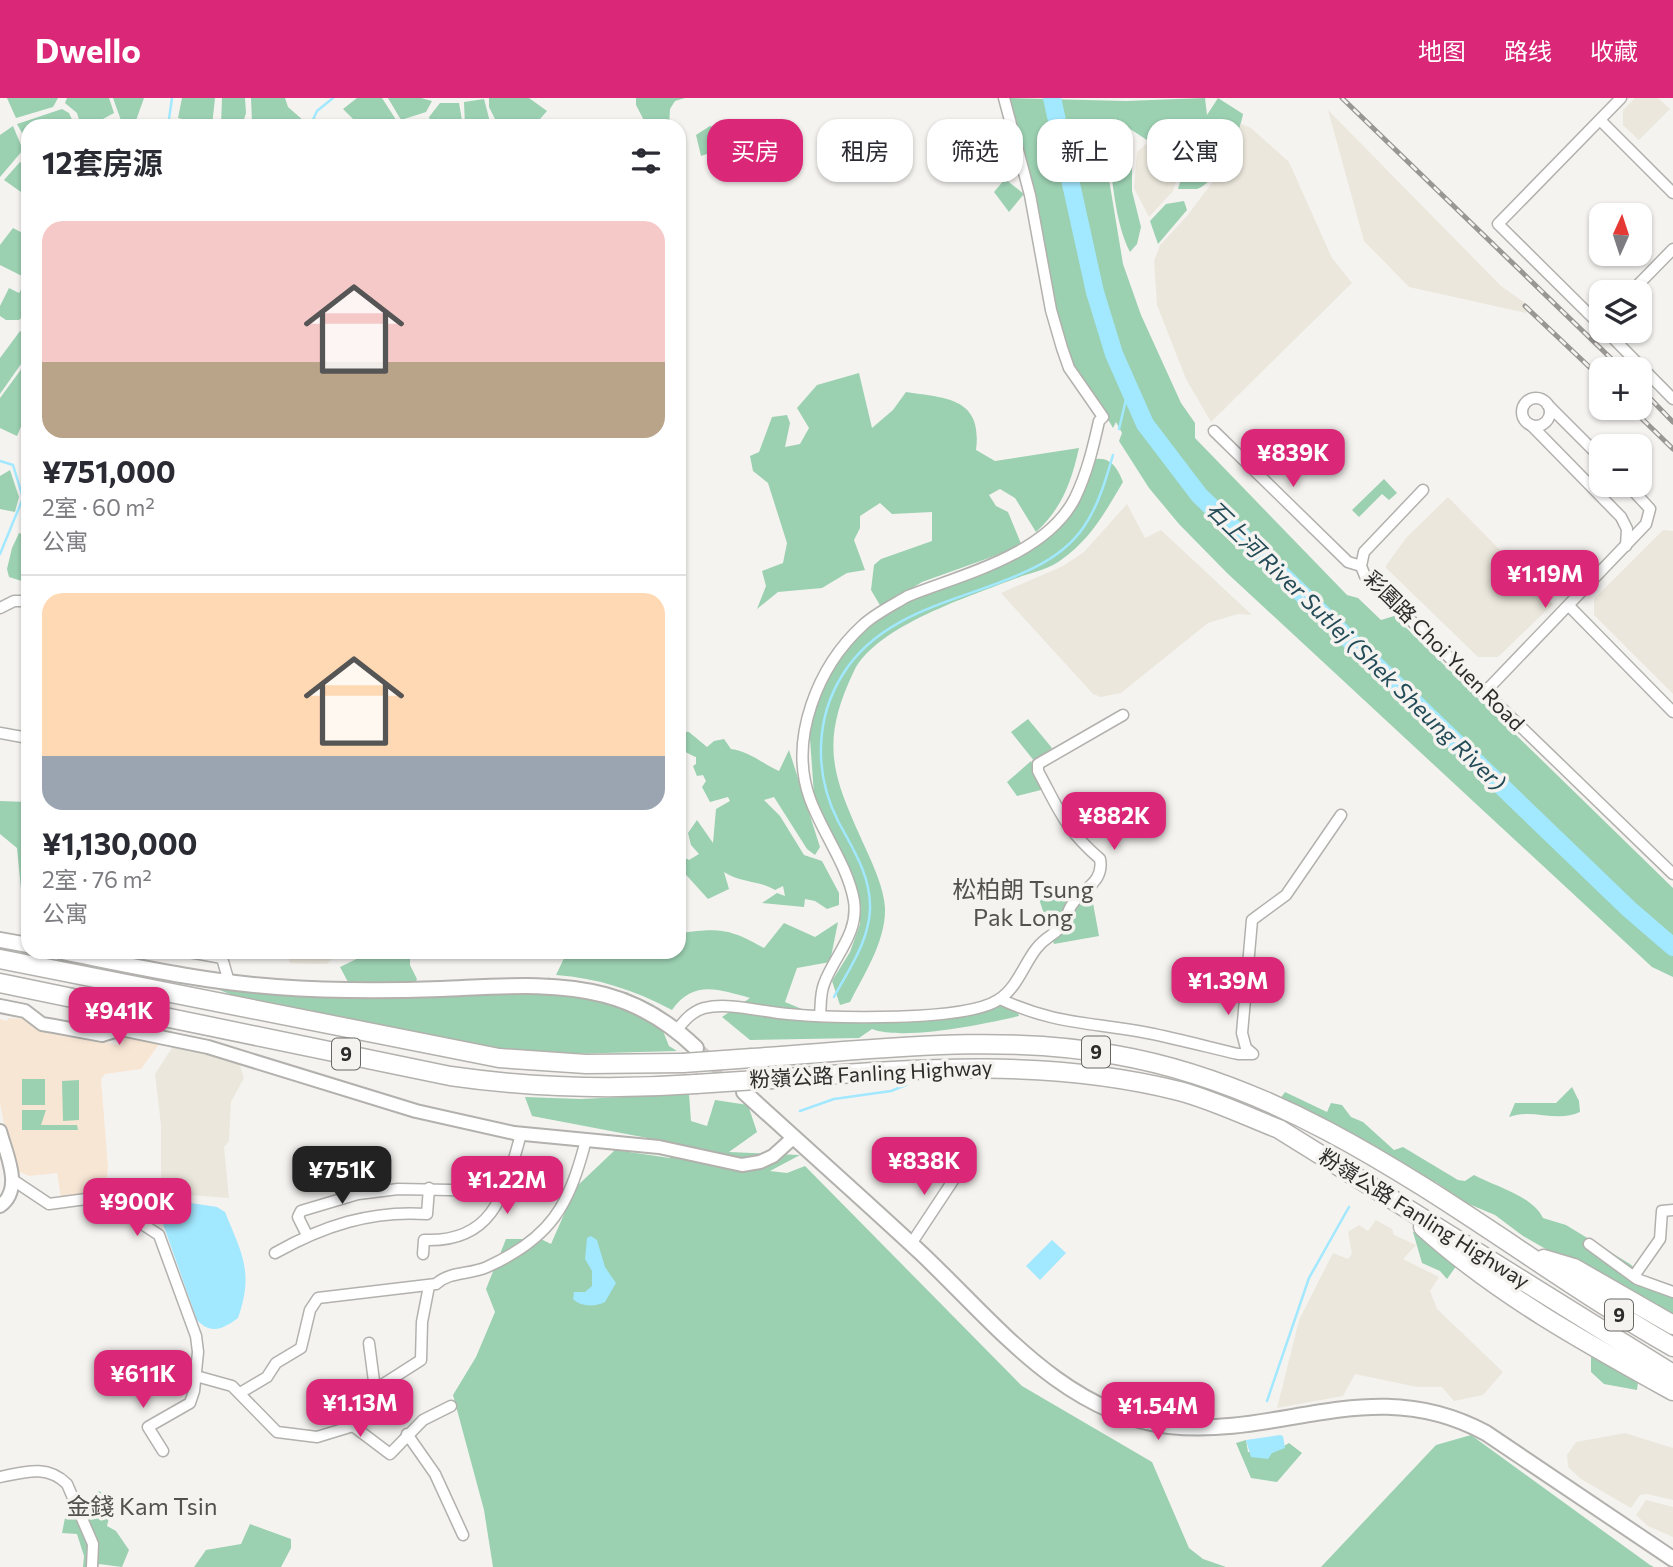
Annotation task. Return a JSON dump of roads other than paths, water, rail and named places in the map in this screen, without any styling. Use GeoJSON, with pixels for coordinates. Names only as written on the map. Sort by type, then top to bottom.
{"type":"FeatureCollection","features":[{"type":"Feature","properties":{"kind":"highway","name":"粉嶺公路 Fanling Highway"},"geometry":{"type":"LineString","coordinates":[[0,960],[499,1058],[586,1064],[683,1063],[981,1044],[1056,1047],[1147,1061],[1224,1083],[1302,1117],[1359,1148],[1534,1256],[1576,1288],[1673,1347]]}},
{"type":"Feature","properties":{"kind":"highway","name":"粉嶺公路 Fanling Highway"},"geometry":{"type":"LineString","coordinates":[[0,983],[474,1079],[568,1088],[696,1084],[978,1066],[1114,1079],[1179,1091],[1279,1129],[1673,1374]]}},
{"type":"Feature","properties":{"kind":"highway"},"geometry":{"type":"LineString","coordinates":[[1398,1203],[1458,1259],[1552,1321],[1673,1391]]}},
{"type":"Feature","properties":{"kind":"highway"},"geometry":{"type":"LineString","coordinates":[[1534,1256],[1573,1268],[1673,1325]]}},
{"type":"Feature","properties":{"kind":"main road"},"geometry":{"type":"LineString","coordinates":[[0,940],[21,944]]}},
{"type":"Feature","properties":{"kind":"main road"},"geometry":{"type":"LineString","coordinates":[[101,959],[229,982],[322,990],[492,987],[586,991],[627,1003],[676,1031],[696,1048]]}},
{"type":"Feature","properties":{"kind":"main road"},"geometry":{"type":"LineString","coordinates":[[744,1092],[911,1244],[1042,1369],[1106,1408],[1143,1422],[1219,1428],[1348,1406],[1427,1411],[1469,1424],[1486,1433],[1673,1559]]}},
{"type":"Feature","properties":{"kind":"street"},"geometry":{"type":"LineString","coordinates":[[820,1016],[823,987],[848,939],[854,913],[850,887],[806,788],[804,730],[826,671],[863,625],[890,606],[908,596],[1029,547],[1048,533],[1074,500],[1089,467],[1099,421],[1103,417],[1069,368],[1062,348],[1051,310],[1030,195],[1004,98]]}},
{"type":"Feature","properties":{"kind":"street"},"geometry":{"type":"LineString","coordinates":[[1589,313],[1498,224],[1621,98]]}},
{"type":"Feature","properties":{"kind":"street"},"geometry":{"type":"LineString","coordinates":[[1600,120],[1673,193]]}},
{"type":"Feature","properties":{"kind":"street"},"geometry":{"type":"LineString","coordinates":[[1643,280],[1673,249]]}},
{"type":"Feature","properties":{"kind":"street"},"geometry":{"type":"LineString","coordinates":[[1619,343],[1673,399]]}},
{"type":"Feature","properties":{"kind":"street"},"geometry":{"type":"LineString","coordinates":[[1589,446],[1539,398],[1527,402],[1522,414],[1589,478]]}},
{"type":"Feature","properties":{"kind":"street"},"geometry":{"type":"LineString","coordinates":[[1531,425],[1539,425],[1547,420],[1550,412],[1547,404]]}},
{"type":"Feature","properties":{"kind":"street","name":"彩園路 Choi Yuen Road"},"geometry":{"type":"LineString","coordinates":[[1214,430],[1348,562],[1361,566],[1365,576],[1673,874]]}},
{"type":"Feature","properties":{"kind":"street"},"geometry":{"type":"LineString","coordinates":[[1361,566],[1367,548],[1423,490]]}},
{"type":"Feature","properties":{"kind":"street"},"geometry":{"type":"LineString","coordinates":[[1606,497],[1625,523],[1626,546]]}},
{"type":"Feature","properties":{"kind":"street"},"geometry":{"type":"LineString","coordinates":[[1485,693],[1570,607],[1646,524],[1651,513],[1640,497]]}},
{"type":"Feature","properties":{"kind":"street"},"geometry":{"type":"LineString","coordinates":[[0,608],[14,601],[21,601]]}},
{"type":"Feature","properties":{"kind":"street"},"geometry":{"type":"LineString","coordinates":[[1570,607],[1673,712]]}},
{"type":"Feature","properties":{"kind":"street"},"geometry":{"type":"LineString","coordinates":[[676,1031],[693,1012],[714,1007],[820,1016],[969,1012],[1000,999],[1020,977],[1036,948],[1059,931],[1072,904],[1094,884],[1101,867],[1100,859],[1075,838],[1037,766],[1123,715]]}},
{"type":"Feature","properties":{"kind":"street"},"geometry":{"type":"LineString","coordinates":[[0,733],[21,737]]}},
{"type":"Feature","properties":{"kind":"street"},"geometry":{"type":"LineString","coordinates":[[1000,999],[1026,1011],[1068,1023],[1146,1032],[1238,1054],[1253,1054],[1246,1048],[1242,1033],[1252,920],[1286,895],[1341,815]]}},
{"type":"Feature","properties":{"kind":"street"},"geometry":{"type":"LineString","coordinates":[[222,959],[229,982]]}},
{"type":"Feature","properties":{"kind":"street"},"geometry":{"type":"LineString","coordinates":[[0,1006],[25,1011],[42,1024],[102,1035],[121,1029],[208,1047],[416,1111],[521,1134],[659,1147],[743,1165],[773,1156],[794,1137]]}},
{"type":"Feature","properties":{"kind":"street"},"geometry":{"type":"LineString","coordinates":[[0,1131],[13,1180],[10,1196],[0,1206]]}},
{"type":"Feature","properties":{"kind":"street"},"geometry":{"type":"LineString","coordinates":[[423,1254],[425,1240],[455,1239],[480,1227],[490,1217],[502,1191],[521,1134]]}},
{"type":"Feature","properties":{"kind":"street"},"geometry":{"type":"LineString","coordinates":[[240,1394],[267,1377],[276,1363],[301,1348],[310,1310],[318,1298],[429,1286],[445,1276],[486,1267],[552,1224],[573,1183],[586,1140]]}},
{"type":"Feature","properties":{"kind":"street"},"geometry":{"type":"LineString","coordinates":[[911,1244],[962,1167]]}},
{"type":"Feature","properties":{"kind":"street"},"geometry":{"type":"LineString","coordinates":[[13,1180],[49,1204],[101,1197],[157,1231],[198,1341],[196,1376],[190,1403],[148,1427],[163,1451]]}},
{"type":"Feature","properties":{"kind":"street"},"geometry":{"type":"LineString","coordinates":[[307,1235],[298,1217],[304,1208],[358,1194],[429,1188],[502,1191]]}},
{"type":"Feature","properties":{"kind":"street"},"geometry":{"type":"LineString","coordinates":[[275,1253],[307,1235],[341,1222],[371,1216],[427,1214],[429,1188]]}},
{"type":"Feature","properties":{"kind":"street"},"geometry":{"type":"LineString","coordinates":[[1634,1276],[1660,1239],[1662,1211],[1673,1210]]}},
{"type":"Feature","properties":{"kind":"street"},"geometry":{"type":"LineString","coordinates":[[1589,1244],[1634,1276],[1673,1292]]}},
{"type":"Feature","properties":{"kind":"street"},"geometry":{"type":"LineString","coordinates":[[196,1376],[225,1382],[277,1432],[317,1437],[353,1426],[375,1389],[421,1360],[422,1322],[429,1286]]}},
{"type":"Feature","properties":{"kind":"street"},"geometry":{"type":"LineString","coordinates":[[369,1343],[375,1389]]}},
{"type":"Feature","properties":{"kind":"street"},"geometry":{"type":"LineString","coordinates":[[353,1426],[390,1454],[423,1420],[452,1406]]}},
{"type":"Feature","properties":{"kind":"street"},"geometry":{"type":"LineString","coordinates":[[407,1434],[435,1475],[463,1535]]}},
{"type":"Feature","properties":{"kind":"street"},"geometry":{"type":"LineString","coordinates":[[0,1477],[38,1470],[60,1477],[67,1484],[93,1544],[92,1567]]}},
{"type":"Feature","properties":{"kind":"water"},"geometry":{"type":"Polygon","coordinates":[[[191,1203],[217,1207],[225,1212],[244,1264],[245,1288],[238,1318],[217,1329],[207,1328],[197,1320],[162,1221],[169,1208],[191,1203]]]}},
{"type":"Feature","properties":{"kind":"water"},"geometry":{"type":"Polygon","coordinates":[[[591,1236],[597,1240],[605,1267],[616,1283],[605,1302],[597,1305],[580,1304],[573,1299],[574,1292],[585,1292],[592,1286],[592,1271],[585,1259],[587,1238],[591,1236]]]}},
{"type":"Feature","properties":{"kind":"water"},"geometry":{"type":"Polygon","coordinates":[[[1052,1240],[1066,1253],[1040,1280],[1026,1266],[1052,1240]]]}},
{"type":"Feature","properties":{"kind":"water"},"geometry":{"type":"Polygon","coordinates":[[[1283,1436],[1285,1448],[1272,1453],[1268,1459],[1251,1457],[1246,1440],[1283,1436]]]}},
{"type":"Feature","properties":{"kind":"waterway"},"geometry":{"type":"LineString","coordinates":[[169,119],[172,98]]}},
{"type":"Feature","properties":{"kind":"waterway"},"geometry":{"type":"LineString","coordinates":[[313,119],[317,111],[333,98]]}},
{"type":"Feature","properties":{"kind":"waterway","name":"石上河 River Sutlej (Shek Sheung River)"},"geometry":{"type":"LineString","coordinates":[[1052,98],[1095,292],[1114,354],[1145,424],[1199,495],[1629,909],[1673,947]]}},
{"type":"Feature","properties":{"kind":"waterway"},"geometry":{"type":"LineString","coordinates":[[1119,429],[1128,391]]}},
{"type":"Feature","properties":{"kind":"waterway"},"geometry":{"type":"LineString","coordinates":[[834,997],[862,944],[870,909],[868,885],[830,803],[825,784],[821,746],[827,709],[834,691],[843,674],[867,645],[896,624],[929,608],[1032,569],[1061,551],[1083,528],[1093,511],[1113,455]]}},
{"type":"Feature","properties":{"kind":"waterway"},"geometry":{"type":"LineString","coordinates":[[0,461],[13,465],[21,491]]}},
{"type":"Feature","properties":{"kind":"waterway"},"geometry":{"type":"LineString","coordinates":[[0,554],[21,503]]}},
{"type":"Feature","properties":{"kind":"waterway"},"geometry":{"type":"LineString","coordinates":[[800,1111],[834,1099],[891,1091],[906,1085]]}},
{"type":"Feature","properties":{"kind":"waterway"},"geometry":{"type":"LineString","coordinates":[[1267,1401],[1309,1278],[1349,1207]]}},
{"type":"Feature","properties":{"kind":"tunnel"},"geometry":{"type":"LineString","coordinates":[[696,1048],[737,1085]]}},
{"type":"Feature","properties":{"kind":"railway"},"geometry":{"type":"LineString","coordinates":[[1342,98],[1610,357]]}},
{"type":"Feature","properties":{"kind":"railway"},"geometry":{"type":"LineString","coordinates":[[1525,306],[1589,367]]}},
{"type":"Feature","properties":{"kind":"railway"},"geometry":{"type":"LineString","coordinates":[[1652,400],[1673,422]]}},
{"type":"Feature","properties":{"kind":"railway"},"geometry":{"type":"LineString","coordinates":[[1643,420],[1673,449]]}},
{"type":"Feature","properties":{"kind":"district","name":"松柏朗 Tsung Pak Long"},"geometry":{"type":"Point","coordinates":[1023,904]}},
{"type":"Feature","properties":{"kind":"district","name":"金錢 Kam Tsin"},"geometry":{"type":"Point","coordinates":[142,1507]}}]}
